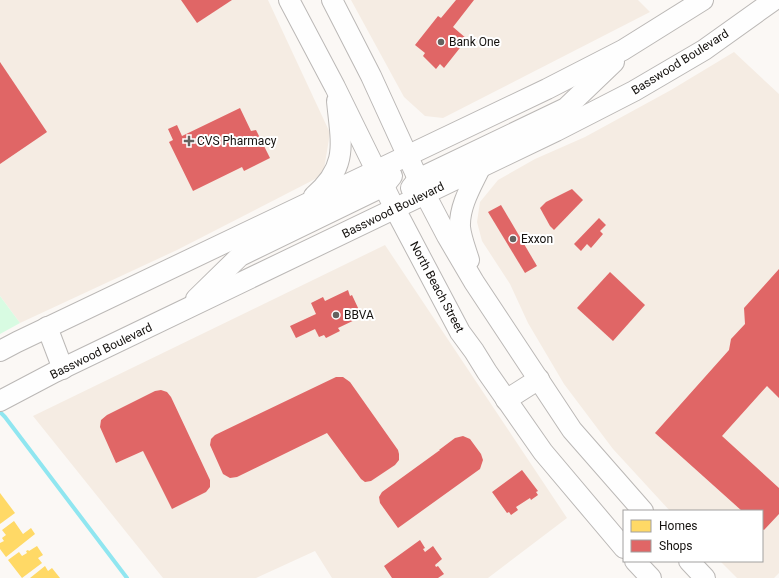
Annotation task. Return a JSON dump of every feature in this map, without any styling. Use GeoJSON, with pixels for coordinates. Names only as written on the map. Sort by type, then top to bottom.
{"type":"FeatureCollection","features":[{"type":"Feature","properties":{"kind":"main road","name":"North Beach Street"},"geometry":{"type":"LineString","coordinates":[[289,0],[335,87],[395,209],[460,332],[543,452],[623,547]]}},
{"type":"Feature","properties":{"kind":"main road"},"geometry":{"type":"LineString","coordinates":[[332,0],[371,76],[447,236],[474,282],[572,430],[642,510]]}},
{"type":"Feature","properties":{"kind":"main road"},"geometry":{"type":"LineString","coordinates":[[182,311],[240,256],[380,179],[408,156],[547,89],[632,45],[703,0]]}},
{"type":"Feature","properties":{"kind":"main road","name":"Basswood Boulevard"},"geometry":{"type":"LineString","coordinates":[[8,397],[182,311],[395,209],[422,186],[480,168],[634,91],[704,50],[774,0]]}},
{"type":"Feature","properties":{"kind":"main road"},"geometry":{"type":"LineString","coordinates":[[422,186],[566,108],[632,45]]}},
{"type":"Feature","properties":{"kind":"main road"},"geometry":{"type":"LineString","coordinates":[[301,207],[326,186],[336,170],[341,140],[335,87]]}},
{"type":"Feature","properties":{"kind":"main road"},"geometry":{"type":"LineString","coordinates":[[474,282],[460,226],[462,211],[467,196],[480,168]]}},
{"type":"Feature","properties":{"kind":"main road"},"geometry":{"type":"LineString","coordinates":[[0,352],[47,327],[301,207],[380,179]]}},
{"type":"Feature","properties":{"kind":"main road"},"geometry":{"type":"LineString","coordinates":[[47,327],[63,369]]}},
{"type":"Feature","properties":{"kind":"main road"},"geometry":{"type":"LineString","coordinates":[[506,400],[539,379]]}},
{"type":"Feature","properties":{"kind":"main road"},"geometry":{"type":"LineString","coordinates":[[636,562],[651,578]]}},
{"type":"Feature","properties":{"kind":"main road"},"geometry":{"type":"LineString","coordinates":[[690,562],[705,578]]}},
{"type":"Feature","properties":{"kind":"shaded area"},"geometry":{"type":"Polygon","coordinates":[[[0,0],[268,0],[330,133],[323,175],[177,250],[20,323],[0,296],[0,0]]]}},
{"type":"Feature","properties":{"kind":"shaded area"},"geometry":{"type":"Polygon","coordinates":[[[351,0],[638,0],[650,12],[443,118],[425,116],[404,97],[351,0]]]}},
{"type":"Feature","properties":{"kind":"shaded area"},"geometry":{"type":"Polygon","coordinates":[[[734,52],[779,94],[779,573],[774,578],[737,578],[721,562],[763,562],[763,510],[669,510],[613,449],[564,384],[528,323],[510,284],[482,241],[477,222],[480,202],[498,180],[535,159],[585,137],[671,90],[734,52]]]}},
{"type":"Feature","properties":{"kind":"shaded area"},"geometry":{"type":"Polygon","coordinates":[[[385,245],[567,518],[488,578],[332,578],[315,551],[256,578],[163,578],[33,416],[385,245]]]}},
{"type":"Feature","properties":{"kind":"green space"},"geometry":{"type":"Polygon","coordinates":[[[0,296],[20,323],[0,334],[0,296]]]}},
{"type":"Feature","properties":{"kind":"building: Homes"},"geometry":{"type":"Polygon","coordinates":[[[0,493],[15,513],[0,524],[0,493]]]}},
{"type":"Feature","properties":{"kind":"building: Homes"},"geometry":{"type":"Polygon","coordinates":[[[14,521],[23,534],[31,528],[35,534],[6,557],[0,549],[0,543],[4,541],[2,538],[6,535],[2,530],[14,521]]]}},
{"type":"Feature","properties":{"kind":"building: Homes"},"geometry":{"type":"Polygon","coordinates":[[[37,546],[43,555],[38,558],[42,563],[22,578],[8,560],[19,552],[22,556],[27,553],[26,551],[29,551],[37,546]]]}},
{"type":"Feature","properties":{"kind":"building: Homes"},"geometry":{"type":"Polygon","coordinates":[[[45,566],[48,571],[52,568],[60,578],[30,578],[45,566]]]}},
{"type":"Feature","properties":{"kind":"building: Shops"},"geometry":{"type":"Polygon","coordinates":[[[181,0],[232,0],[197,23],[181,0]]]}},
{"type":"Feature","properties":{"kind":"building: Shops","name":"Bank One"},"geometry":{"type":"Polygon","coordinates":[[[456,0],[474,0],[453,27],[467,39],[444,68],[440,64],[436,69],[423,56],[425,53],[415,45],[438,16],[441,18],[456,0]]]}},
{"type":"Feature","properties":{"kind":"building: Shops"},"geometry":{"type":"Polygon","coordinates":[[[0,62],[47,132],[0,164],[0,62]]]}},
{"type":"Feature","properties":{"kind":"building: Shops","name":"CVS Pharmacy"},"geometry":{"type":"Polygon","coordinates":[[[240,108],[251,131],[256,130],[270,158],[244,171],[242,167],[193,191],[169,142],[173,140],[168,129],[177,125],[182,136],[240,108]]]}},
{"type":"Feature","properties":{"kind":"building: Shops"},"geometry":{"type":"Polygon","coordinates":[[[572,189],[583,200],[554,230],[550,226],[540,208],[546,202],[572,189]]]}},
{"type":"Feature","properties":{"kind":"building: Shops","name":"Exxon"},"geometry":{"type":"Polygon","coordinates":[[[501,205],[537,266],[525,273],[488,212],[501,205]]]}},
{"type":"Feature","properties":{"kind":"building: Shops"},"geometry":{"type":"Polygon","coordinates":[[[599,218],[606,225],[600,231],[603,234],[591,248],[587,244],[581,251],[574,244],[599,218]]]}},
{"type":"Feature","properties":{"kind":"building: Shops"},"geometry":{"type":"Polygon","coordinates":[[[779,269],[779,398],[767,386],[722,436],[779,488],[779,514],[764,530],[763,510],[741,510],[655,433],[729,350],[731,339],[745,324],[744,308],[779,269]]]}},
{"type":"Feature","properties":{"kind":"building: Shops"},"geometry":{"type":"Polygon","coordinates":[[[610,272],[645,305],[613,341],[577,308],[610,272]]]}},
{"type":"Feature","properties":{"kind":"building: Shops","name":"BBVA"},"geometry":{"type":"Polygon","coordinates":[[[348,290],[350,296],[352,295],[361,317],[338,328],[340,331],[326,338],[324,335],[319,337],[315,329],[296,338],[290,326],[316,314],[311,303],[323,297],[325,301],[348,290]]]}},
{"type":"Feature","properties":{"kind":"building: Shops"},"geometry":{"type":"Polygon","coordinates":[[[336,377],[343,377],[350,382],[398,450],[399,460],[395,465],[371,481],[365,482],[361,479],[327,433],[237,477],[230,478],[223,474],[210,445],[211,439],[215,435],[336,377]]]}},
{"type":"Feature","properties":{"kind":"building: Shops"},"geometry":{"type":"Polygon","coordinates":[[[161,390],[167,392],[171,397],[210,480],[210,487],[206,492],[172,509],[143,451],[116,463],[100,427],[101,420],[107,415],[155,391],[161,390]]]}},
{"type":"Feature","properties":{"kind":"building: Shops"},"geometry":{"type":"Polygon","coordinates":[[[463,436],[470,439],[481,454],[483,460],[480,469],[398,528],[380,503],[379,497],[382,492],[455,438],[463,436]]]}},
{"type":"Feature","properties":{"kind":"building: Shops"},"geometry":{"type":"Polygon","coordinates":[[[522,470],[538,491],[536,492],[538,495],[516,507],[518,510],[511,515],[509,512],[507,513],[492,492],[522,470]]]}},
{"type":"Feature","properties":{"kind":"building: Shops"},"geometry":{"type":"Polygon","coordinates":[[[420,540],[425,548],[423,549],[425,552],[433,546],[442,559],[435,565],[436,567],[438,566],[444,574],[438,578],[392,578],[384,566],[420,540]]]}},
{"type":"Feature","properties":{"kind":"waterway"},"geometry":{"type":"LineString","coordinates":[[0,412],[127,578]]}},
{"type":"Feature","properties":{"kind":"place","name":"Bank One"},"geometry":{"type":"Point","coordinates":[441,42]}},
{"type":"Feature","properties":{"kind":"place","name":"CVS Pharmacy"},"geometry":{"type":"Point","coordinates":[189,141]}},
{"type":"Feature","properties":{"kind":"place","name":"Exxon"},"geometry":{"type":"Point","coordinates":[513,239]}},
{"type":"Feature","properties":{"kind":"place","name":"BBVA"},"geometry":{"type":"Point","coordinates":[336,315]}}]}
